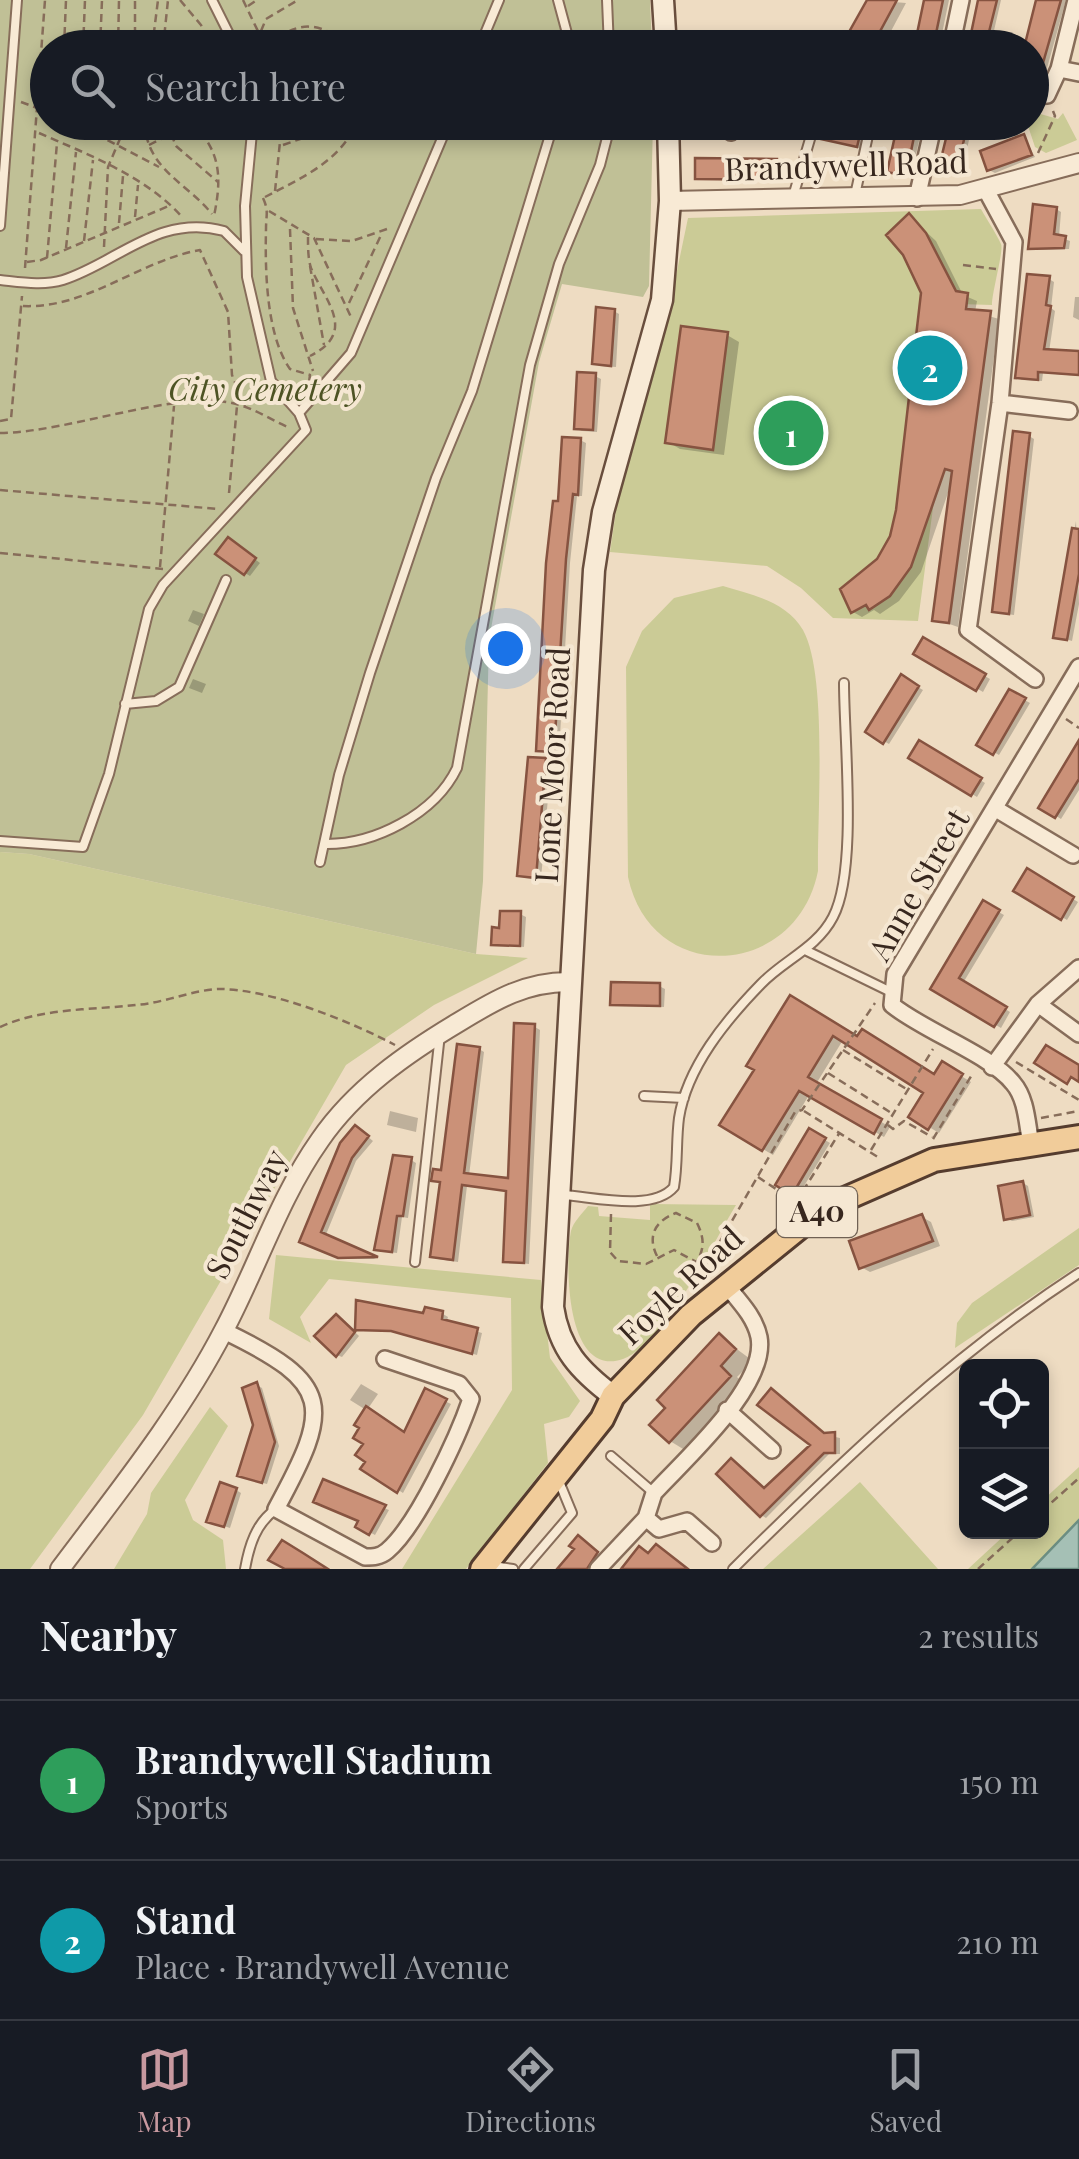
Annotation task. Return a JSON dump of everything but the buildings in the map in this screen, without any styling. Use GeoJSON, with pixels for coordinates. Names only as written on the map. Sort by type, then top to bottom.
{"type":"FeatureCollection","features":[{"type":"Feature","properties":{"kind":"main road"},"geometry":{"type":"LineString","coordinates":[[663,0],[665,30]]}},
{"type":"Feature","properties":{"kind":"main road","name":"Lone Moor Road"},"geometry":{"type":"LineString","coordinates":[[613,1396],[574,1362],[556,1334],[553,1307],[594,570],[602,512],[662,300],[670,201],[668,140]]}},
{"type":"Feature","properties":{"kind":"main road","name":"Foyle Road"},"geometry":{"type":"LineString","coordinates":[[613,1396],[691,1314],[806,1208],[890,1177],[934,1149],[1029,1132],[1079,1137]]}},
{"type":"Feature","properties":{"kind":"main road","name":"A40"},"geometry":{"type":"LineString","coordinates":[[483,1567],[602,1419],[613,1396]]}},
{"type":"Feature","properties":{"kind":"street"},"geometry":{"type":"LineString","coordinates":[[954,30],[961,0]]}},
{"type":"Feature","properties":{"kind":"street"},"geometry":{"type":"LineString","coordinates":[[1049,82],[1059,69],[1076,0]]}},
{"type":"Feature","properties":{"kind":"street"},"geometry":{"type":"LineString","coordinates":[[1059,69],[1079,74]]}},
{"type":"Feature","properties":{"kind":"street"},"geometry":{"type":"LineString","coordinates":[[917,198],[930,140]]}},
{"type":"Feature","properties":{"kind":"street","name":"Brandywell Road"},"geometry":{"type":"LineString","coordinates":[[670,201],[917,198],[986,190],[1079,163]]}},
{"type":"Feature","properties":{"kind":"street"},"geometry":{"type":"LineString","coordinates":[[986,190],[1014,242],[1000,403],[968,630],[1035,679]]}},
{"type":"Feature","properties":{"kind":"street"},"geometry":{"type":"LineString","coordinates":[[1000,403],[1070,410]]}},
{"type":"Feature","properties":{"kind":"street","name":"Anne Street"},"geometry":{"type":"LineString","coordinates":[[1029,1132],[1013,1083],[992,1060],[941,1037],[892,1004],[891,992],[895,974],[1079,667]]}},
{"type":"Feature","properties":{"kind":"street"},"geometry":{"type":"LineString","coordinates":[[996,809],[1073,856]]}},
{"type":"Feature","properties":{"kind":"street"},"geometry":{"type":"LineString","coordinates":[[992,1060],[1038,1004],[1079,968]]}},
{"type":"Feature","properties":{"kind":"street","name":"Southway"},"geometry":{"type":"LineString","coordinates":[[60,1569],[163,1426],[224,1331],[290,1192],[322,1136],[409,1053],[532,984],[571,982]]}},
{"type":"Feature","properties":{"kind":"street"},"geometry":{"type":"LineString","coordinates":[[1038,1004],[1079,1034]]}},
{"type":"Feature","properties":{"kind":"street"},"geometry":{"type":"LineString","coordinates":[[598,1569],[646,1518],[654,1494],[750,1384],[760,1342],[756,1326],[726,1285]]}},
{"type":"Feature","properties":{"kind":"street"},"geometry":{"type":"LineString","coordinates":[[224,1331],[294,1370],[315,1412],[308,1450],[276,1508],[365,1557],[378,1556],[398,1540],[457,1439],[471,1399],[459,1384],[385,1359]]}},
{"type":"Feature","properties":{"kind":"street"},"geometry":{"type":"LineString","coordinates":[[728,1410],[772,1450]]}},
{"type":"Feature","properties":{"kind":"street"},"geometry":{"type":"LineString","coordinates":[[646,1518],[659,1529],[687,1521],[712,1542]]}},
{"type":"Feature","properties":{"kind":"lane"},"geometry":{"type":"LineString","coordinates":[[0,226],[13,99],[17,0]]}},
{"type":"Feature","properties":{"kind":"lane"},"geometry":{"type":"LineString","coordinates":[[212,0],[227,30]]}},
{"type":"Feature","properties":{"kind":"lane"},"geometry":{"type":"LineString","coordinates":[[487,30],[499,0]]}},
{"type":"Feature","properties":{"kind":"lane"},"geometry":{"type":"LineString","coordinates":[[558,0],[566,30]]}},
{"type":"Feature","properties":{"kind":"lane"},"geometry":{"type":"LineString","coordinates":[[607,0],[608,30]]}},
{"type":"Feature","properties":{"kind":"lane"},"geometry":{"type":"LineString","coordinates":[[0,841],[84,847],[109,774],[148,608],[176,570],[306,430],[296,409],[271,381],[252,306],[244,251],[252,140]]}},
{"type":"Feature","properties":{"kind":"lane"},"geometry":{"type":"LineString","coordinates":[[296,409],[351,353],[441,140]]}},
{"type":"Feature","properties":{"kind":"lane"},"geometry":{"type":"LineString","coordinates":[[320,862],[339,774],[370,673],[436,478],[472,392],[549,140]]}},
{"type":"Feature","properties":{"kind":"lane"},"geometry":{"type":"LineString","coordinates":[[324,844],[368,840],[448,788],[457,768],[530,365],[559,264],[606,140]]}},
{"type":"Feature","properties":{"kind":"lane"},"geometry":{"type":"LineString","coordinates":[[792,200],[810,140]]}},
{"type":"Feature","properties":{"kind":"lane"},"geometry":{"type":"LineString","coordinates":[[854,200],[867,140]]}},
{"type":"Feature","properties":{"kind":"lane"},"geometry":{"type":"LineString","coordinates":[[0,280],[64,279],[157,235],[189,229],[224,231],[244,251]]}},
{"type":"Feature","properties":{"kind":"lane"},"geometry":{"type":"LineString","coordinates":[[125,704],[156,701],[179,687],[226,580]]}},
{"type":"Feature","properties":{"kind":"lane"},"geometry":{"type":"LineString","coordinates":[[559,1195],[652,1200],[674,1187],[684,1098],[702,1060],[764,980],[805,950],[832,919],[845,884],[844,683]]}},
{"type":"Feature","properties":{"kind":"lane"},"geometry":{"type":"LineString","coordinates":[[805,950],[891,992]]}},
{"type":"Feature","properties":{"kind":"lane"},"geometry":{"type":"LineString","coordinates":[[415,1262],[440,1034]]}},
{"type":"Feature","properties":{"kind":"lane"},"geometry":{"type":"LineString","coordinates":[[644,1096],[684,1098]]}},
{"type":"Feature","properties":{"kind":"lane"},"geometry":{"type":"LineString","coordinates":[[734,1569],[900,1407],[1003,1324],[1079,1273]]}},
{"type":"Feature","properties":{"kind":"lane"},"geometry":{"type":"LineString","coordinates":[[610,1456],[654,1494]]}},
{"type":"Feature","properties":{"kind":"lane"},"geometry":{"type":"LineString","coordinates":[[524,1569],[572,1513],[556,1475]]}},
{"type":"Feature","properties":{"kind":"lane"},"geometry":{"type":"LineString","coordinates":[[245,1569],[249,1546],[266,1516],[276,1508]]}},
{"type":"Feature","properties":{"kind":"lane"},"geometry":{"type":"LineString","coordinates":[[483,1567],[513,1569]]}},
{"type":"Feature","properties":{"kind":"path"},"geometry":{"type":"LineString","coordinates":[[45,0],[45,30]]}},
{"type":"Feature","properties":{"kind":"path"},"geometry":{"type":"LineString","coordinates":[[65,30],[66,0]]}},
{"type":"Feature","properties":{"kind":"path"},"geometry":{"type":"LineString","coordinates":[[83,30],[85,0]]}},
{"type":"Feature","properties":{"kind":"path"},"geometry":{"type":"LineString","coordinates":[[101,30],[102,0]]}},
{"type":"Feature","properties":{"kind":"path"},"geometry":{"type":"LineString","coordinates":[[118,30],[119,0]]}},
{"type":"Feature","properties":{"kind":"path"},"geometry":{"type":"LineString","coordinates":[[135,30],[136,0]]}},
{"type":"Feature","properties":{"kind":"path"},"geometry":{"type":"LineString","coordinates":[[154,30],[158,0]]}},
{"type":"Feature","properties":{"kind":"path"},"geometry":{"type":"LineString","coordinates":[[165,30],[168,0]]}},
{"type":"Feature","properties":{"kind":"path"},"geometry":{"type":"LineString","coordinates":[[180,0],[203,30]]}},
{"type":"Feature","properties":{"kind":"path"},"geometry":{"type":"LineString","coordinates":[[244,0],[259,30]]}},
{"type":"Feature","properties":{"kind":"path"},"geometry":{"type":"LineString","coordinates":[[247,6],[257,0]]}},
{"type":"Feature","properties":{"kind":"path"},"geometry":{"type":"LineString","coordinates":[[261,30],[266,20],[298,0]]}},
{"type":"Feature","properties":{"kind":"path"},"geometry":{"type":"LineString","coordinates":[[293,30],[298,26],[316,26],[325,30]]}},
{"type":"Feature","properties":{"kind":"path"},"geometry":{"type":"LineString","coordinates":[[13,99],[30,106]]}},
{"type":"Feature","properties":{"kind":"path"},"geometry":{"type":"LineString","coordinates":[[0,421],[11,419],[37,140]]}},
{"type":"Feature","properties":{"kind":"path"},"geometry":{"type":"LineString","coordinates":[[108,140],[160,168],[219,224]]}},
{"type":"Feature","properties":{"kind":"path"},"geometry":{"type":"LineString","coordinates":[[105,257],[108,167],[119,140]]}},
{"type":"Feature","properties":{"kind":"path"},"geometry":{"type":"LineString","coordinates":[[148,140],[160,168]]}},
{"type":"Feature","properties":{"kind":"path"},"geometry":{"type":"LineString","coordinates":[[149,146],[160,140]]}},
{"type":"Feature","properties":{"kind":"path"},"geometry":{"type":"LineString","coordinates":[[173,140],[220,183]]}},
{"type":"Feature","properties":{"kind":"path"},"geometry":{"type":"LineString","coordinates":[[207,140],[220,170],[214,217]]}},
{"type":"Feature","properties":{"kind":"path"},"geometry":{"type":"LineString","coordinates":[[275,192],[281,140]]}},
{"type":"Feature","properties":{"kind":"path"},"geometry":{"type":"LineString","coordinates":[[281,146],[295,140]]}},
{"type":"Feature","properties":{"kind":"path"},"geometry":{"type":"LineString","coordinates":[[350,140],[329,162],[262,198],[269,211],[314,238],[352,241],[392,227],[402,230]]}},
{"type":"Feature","properties":{"kind":"path"},"geometry":{"type":"LineString","coordinates":[[1044,140],[1038,152],[1045,171]]}},
{"type":"Feature","properties":{"kind":"path"},"geometry":{"type":"LineString","coordinates":[[47,258],[57,141],[124,175],[171,205],[189,229]]}},
{"type":"Feature","properties":{"kind":"path"},"geometry":{"type":"LineString","coordinates":[[66,249],[76,150]]}},
{"type":"Feature","properties":{"kind":"path"},"geometry":{"type":"LineString","coordinates":[[84,240],[93,158]]}},
{"type":"Feature","properties":{"kind":"path"},"geometry":{"type":"LineString","coordinates":[[119,224],[124,175]]}},
{"type":"Feature","properties":{"kind":"path"},"geometry":{"type":"LineString","coordinates":[[135,218],[138,184]]}},
{"type":"Feature","properties":{"kind":"path"},"geometry":{"type":"LineString","coordinates":[[26,262],[47,258],[171,205]]}},
{"type":"Feature","properties":{"kind":"path"},"geometry":{"type":"LineString","coordinates":[[269,211],[268,271],[281,351],[290,369],[311,373],[318,369]]}},
{"type":"Feature","properties":{"kind":"path"},"geometry":{"type":"LineString","coordinates":[[290,227],[294,308],[311,373],[307,394],[296,409]]}},
{"type":"Feature","properties":{"kind":"path"},"geometry":{"type":"LineString","coordinates":[[348,306],[382,232]]}},
{"type":"Feature","properties":{"kind":"path"},"geometry":{"type":"LineString","coordinates":[[308,236],[324,345]]}},
{"type":"Feature","properties":{"kind":"path"},"geometry":{"type":"LineString","coordinates":[[314,238],[354,324]]}},
{"type":"Feature","properties":{"kind":"path"},"geometry":{"type":"LineString","coordinates":[[22,306],[72,300],[158,260],[200,250],[216,278],[228,312],[232,375],[245,407]]}},
{"type":"Feature","properties":{"kind":"path"},"geometry":{"type":"LineString","coordinates":[[308,356],[324,345],[335,330],[336,315],[310,265]]}},
{"type":"Feature","properties":{"kind":"path"},"geometry":{"type":"LineString","coordinates":[[964,265],[1012,270]]}},
{"type":"Feature","properties":{"kind":"path"},"geometry":{"type":"LineString","coordinates":[[228,312],[252,306]]}},
{"type":"Feature","properties":{"kind":"path"},"geometry":{"type":"LineString","coordinates":[[0,433],[86,424],[213,400],[237,404],[289,428],[306,430]]}},
{"type":"Feature","properties":{"kind":"path"},"geometry":{"type":"LineString","coordinates":[[0,490],[227,509],[237,404]]}},
{"type":"Feature","properties":{"kind":"path"},"geometry":{"type":"LineString","coordinates":[[160,569],[174,406]]}},
{"type":"Feature","properties":{"kind":"path"},"geometry":{"type":"LineString","coordinates":[[0,554],[176,570]]}},
{"type":"Feature","properties":{"kind":"path"},"geometry":{"type":"LineString","coordinates":[[0,1028],[77,1008],[139,1005],[220,989],[295,1004],[364,1028],[409,1053]]}},
{"type":"Feature","properties":{"kind":"path"},"geometry":{"type":"LineString","coordinates":[[691,1314],[693,1280],[795,1112],[802,1110],[870,1007],[891,992]]}},
{"type":"Feature","properties":{"kind":"path"},"geometry":{"type":"LineString","coordinates":[[870,1150],[941,1037]]}},
{"type":"Feature","properties":{"kind":"path"},"geometry":{"type":"LineString","coordinates":[[842,1050],[908,1090]]}},
{"type":"Feature","properties":{"kind":"path"},"geometry":{"type":"LineString","coordinates":[[886,1124],[894,1129],[904,1121],[934,1149],[992,1060],[1079,1100]]}},
{"type":"Feature","properties":{"kind":"path"},"geometry":{"type":"LineString","coordinates":[[827,1072],[893,1114]]}},
{"type":"Feature","properties":{"kind":"path"},"geometry":{"type":"LineString","coordinates":[[802,1110],[879,1154],[890,1177]]}},
{"type":"Feature","properties":{"kind":"path"},"geometry":{"type":"LineString","coordinates":[[1029,1132],[1079,1111]]}},
{"type":"Feature","properties":{"kind":"path"},"geometry":{"type":"LineString","coordinates":[[756,1176],[806,1208],[840,1132]]}},
{"type":"Feature","properties":{"kind":"path"},"geometry":{"type":"LineString","coordinates":[[611,1198],[612,1258],[646,1264],[674,1250],[703,1265]]}},
{"type":"Feature","properties":{"kind":"path"},"geometry":{"type":"LineString","coordinates":[[658,1258],[652,1235],[656,1225],[676,1213],[698,1223],[702,1232],[702,1252],[697,1262]]}},
{"type":"Feature","properties":{"kind":"path"},"geometry":{"type":"LineString","coordinates":[[1049,1506],[1079,1478]]}},
{"type":"Feature","properties":{"kind":"path"},"geometry":{"type":"LineString","coordinates":[[978,1569],[1011,1539]]}},
{"type":"Feature","properties":{"kind":"green space","name":"City Cemetery"},"geometry":{"type":"Polygon","coordinates":[[[0,0],[650,0],[651,30],[30,30],[30,140],[653,140],[649,286],[643,297],[562,284],[539,362],[489,640],[483,881],[476,954],[29,854],[0,852],[0,0]]]}},
{"type":"Feature","properties":{"kind":"green space"},"geometry":{"type":"Polygon","coordinates":[[[1063,113],[1077,140],[1046,153],[1035,147],[1033,140],[1049,140],[1049,116],[1058,119],[1063,113]]]}},
{"type":"Feature","properties":{"kind":"green space"},"geometry":{"type":"Polygon","coordinates":[[[981,209],[1001,244],[1001,254],[992,305],[960,304],[918,621],[833,618],[801,588],[767,566],[610,552],[617,504],[661,348],[688,218],[981,209]]]}},
{"type":"Feature","properties":{"kind":"green space"},"geometry":{"type":"Polygon","coordinates":[[[723,586],[778,606],[803,630],[816,679],[819,746],[818,871],[805,907],[783,933],[755,949],[724,956],[693,952],[665,938],[642,913],[628,877],[626,667],[642,631],[674,598],[723,586]]]}},
{"type":"Feature","properties":{"kind":"green space"},"geometry":{"type":"Polygon","coordinates":[[[0,852],[29,854],[476,954],[528,958],[434,1005],[346,1065],[143,1415],[30,1569],[0,1569],[0,852]]]}},
{"type":"Feature","properties":{"kind":"green space"},"geometry":{"type":"Polygon","coordinates":[[[650,1204],[736,1205],[686,1291],[655,1334],[623,1359],[604,1361],[590,1352],[579,1335],[573,1314],[568,1267],[571,1231],[588,1206],[598,1207],[599,1216],[650,1220],[650,1204]]]}},
{"type":"Feature","properties":{"kind":"green space"},"geometry":{"type":"Polygon","coordinates":[[[1079,1228],[1079,1265],[955,1348],[957,1323],[972,1303],[1079,1228]]]}},
{"type":"Feature","properties":{"kind":"green space"},"geometry":{"type":"Polygon","coordinates":[[[276,1255],[541,1280],[550,1358],[580,1401],[569,1417],[544,1424],[548,1463],[466,1569],[402,1569],[512,1390],[511,1298],[329,1279],[300,1317],[311,1343],[269,1319],[276,1255]]]}},
{"type":"Feature","properties":{"kind":"green space"},"geometry":{"type":"Polygon","coordinates":[[[210,1407],[228,1426],[185,1500],[193,1520],[223,1540],[226,1569],[114,1569],[147,1514],[151,1493],[210,1407]]]}},
{"type":"Feature","properties":{"kind":"green space"},"geometry":{"type":"Polygon","coordinates":[[[1079,1467],[1079,1520],[1032,1569],[968,1569],[1000,1539],[1049,1539],[1049,1495],[1079,1467]]]}},
{"type":"Feature","properties":{"kind":"green space"},"geometry":{"type":"Polygon","coordinates":[[[860,1482],[938,1569],[763,1569],[860,1482]]]}},
{"type":"Feature","properties":{"kind":"shaded area"},"geometry":{"type":"Polygon","coordinates":[[[1079,1520],[1079,1569],[1032,1569],[1079,1520]]]}},
{"type":"Feature","properties":{"kind":"place","name":"Stand"},"geometry":{"type":"Point","coordinates":[930,368]}},
{"type":"Feature","properties":{"kind":"place","name":"Brandywell Stadium"},"geometry":{"type":"Point","coordinates":[791,433]}}]}
